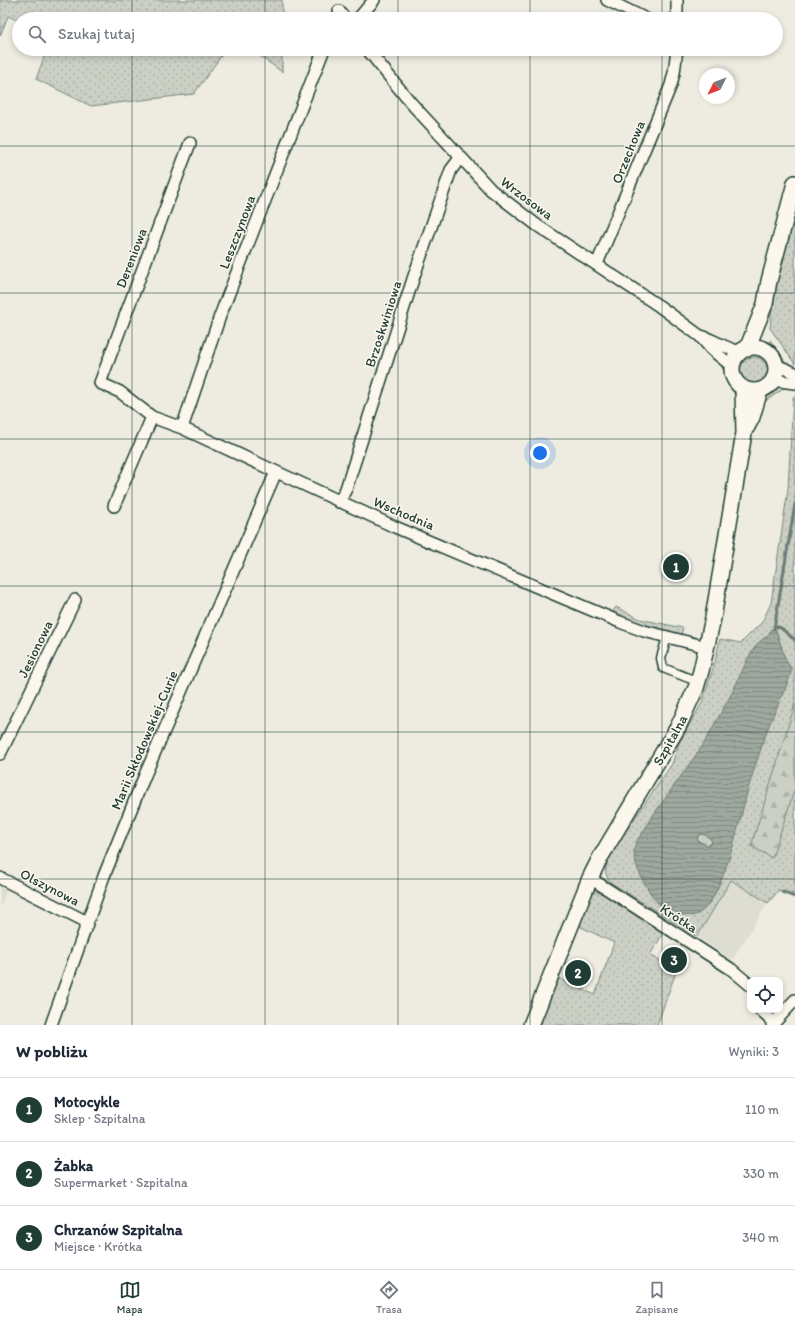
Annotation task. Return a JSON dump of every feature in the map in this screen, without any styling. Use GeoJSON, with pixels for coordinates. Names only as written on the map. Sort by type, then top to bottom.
{"type":"FeatureCollection","features":[{"type":"Feature","properties":{"kind":"main road"},"geometry":{"type":"LineString","coordinates":[[762,348],[766,324],[765,304],[769,281],[795,183]]}},
{"type":"Feature","properties":{"kind":"main road"},"geometry":{"type":"LineString","coordinates":[[744,350],[762,348],[771,355],[776,365],[776,372],[769,385],[760,390],[743,389],[735,380],[733,367],[734,360],[744,350],[765,304]]}},
{"type":"Feature","properties":{"kind":"main road","name":"Szpitalna"},"geometry":{"type":"LineString","coordinates":[[531,1025],[590,878],[600,858],[678,727],[696,688],[707,647],[744,433],[743,389]]}},
{"type":"Feature","properties":{"kind":"main road","name":"Szpitalna"},"geometry":{"type":"LineString","coordinates":[[744,433],[752,417],[760,390]]}},
{"type":"Feature","properties":{"kind":"street"},"geometry":{"type":"LineString","coordinates":[[364,12],[374,0]]}},
{"type":"Feature","properties":{"kind":"street"},"geometry":{"type":"LineString","coordinates":[[606,0],[631,12]]}},
{"type":"Feature","properties":{"kind":"street"},"geometry":{"type":"LineString","coordinates":[[677,0],[677,12]]}},
{"type":"Feature","properties":{"kind":"street","name":"Leszczynowa"},"geometry":{"type":"LineString","coordinates":[[182,428],[220,316],[321,56]]}},
{"type":"Feature","properties":{"kind":"street","name":"Wrzosowa"},"geometry":{"type":"LineString","coordinates":[[373,56],[460,158],[491,190],[515,210],[653,302],[700,336],[711,349],[733,367]]}},
{"type":"Feature","properties":{"kind":"street","name":"Orzechowa"},"geometry":{"type":"LineString","coordinates":[[597,264],[671,85],[677,56]]}},
{"type":"Feature","properties":{"kind":"street","name":"Dereniowa"},"geometry":{"type":"LineString","coordinates":[[100,383],[190,144]]}},
{"type":"Feature","properties":{"kind":"street","name":"Brzoskwiniowa"},"geometry":{"type":"LineString","coordinates":[[339,502],[346,489],[414,276],[451,170],[460,158]]}},
{"type":"Feature","properties":{"kind":"street","name":"Wrzosowa"},"geometry":{"type":"LineString","coordinates":[[700,336],[710,339],[729,349],[744,350]]}},
{"type":"Feature","properties":{"kind":"street"},"geometry":{"type":"LineString","coordinates":[[776,365],[795,373]]}},
{"type":"Feature","properties":{"kind":"street"},"geometry":{"type":"LineString","coordinates":[[772,380],[795,383]]}},
{"type":"Feature","properties":{"kind":"street","name":"Wschodnia"},"geometry":{"type":"LineString","coordinates":[[100,383],[120,392],[152,417],[182,428],[339,502],[620,622],[667,637],[707,647]]}},
{"type":"Feature","properties":{"kind":"street"},"geometry":{"type":"LineString","coordinates":[[114,506],[152,417]]}},
{"type":"Feature","properties":{"kind":"street","name":"Marii Skłodowskiej-Curie"},"geometry":{"type":"LineString","coordinates":[[51,1025],[87,922],[145,774],[276,472]]}},
{"type":"Feature","properties":{"kind":"street","name":"Jesionowa"},"geometry":{"type":"LineString","coordinates":[[0,754],[75,600]]}},
{"type":"Feature","properties":{"kind":"street"},"geometry":{"type":"LineString","coordinates":[[667,637],[661,658],[663,668],[691,679]]}},
{"type":"Feature","properties":{"kind":"street","name":"Olszynowa"},"geometry":{"type":"LineString","coordinates":[[0,878],[87,922]]}},
{"type":"Feature","properties":{"kind":"street","name":"Krótka"},"geometry":{"type":"LineString","coordinates":[[590,878],[731,969],[747,982]]}},
{"type":"Feature","properties":{"kind":"street"},"geometry":{"type":"LineString","coordinates":[[783,1010],[795,1000]]}},
{"type":"Feature","properties":{"kind":"street"},"geometry":{"type":"LineString","coordinates":[[760,1013],[760,1025]]}},
{"type":"Feature","properties":{"kind":"street"},"geometry":{"type":"LineString","coordinates":[[763,1013],[773,1024],[781,1013]]}},
{"type":"Feature","properties":{"kind":"shaded area"},"geometry":{"type":"Polygon","coordinates":[[[771,629],[776,630],[786,661],[792,669],[787,685],[770,723],[758,758],[732,849],[721,881],[714,895],[702,911],[698,914],[688,916],[683,915],[659,904],[653,898],[636,865],[634,853],[635,844],[649,821],[703,745],[733,691],[748,658],[757,644],[769,634],[771,629]],[[700,834],[697,838],[698,841],[707,845],[711,844],[712,841],[706,835],[700,834]]]}},
{"type":"Feature","properties":{"kind":"shaded area"},"geometry":{"type":"Polygon","coordinates":[[[731,879],[768,903],[732,960],[697,937],[731,879]]]}},
{"type":"Feature","properties":{"kind":"shaded area"},"geometry":{"type":"Polygon","coordinates":[[[0,887],[7,890],[0,908],[0,887]]]}},
{"type":"Feature","properties":{"kind":"green space"},"geometry":{"type":"Polygon","coordinates":[[[0,0],[282,0],[282,12],[12,12],[12,18],[8,16],[0,36],[0,0]]]}},
{"type":"Feature","properties":{"kind":"green space"},"geometry":{"type":"Polygon","coordinates":[[[44,56],[221,56],[194,94],[91,106],[36,79],[44,56]]]}},
{"type":"Feature","properties":{"kind":"green space"},"geometry":{"type":"Polygon","coordinates":[[[260,56],[282,56],[282,72],[260,56]]]}},
{"type":"Feature","properties":{"kind":"green space"},"geometry":{"type":"Polygon","coordinates":[[[795,204],[795,364],[770,328],[774,283],[792,227],[795,204]]]}},
{"type":"Feature","properties":{"kind":"green space"},"geometry":{"type":"Polygon","coordinates":[[[770,340],[789,367],[775,356],[771,349],[770,340]]]}},
{"type":"Feature","properties":{"kind":"green space"},"geometry":{"type":"Polygon","coordinates":[[[754,357],[764,361],[768,371],[764,381],[754,385],[744,381],[740,371],[744,361],[754,357]]]}},
{"type":"Feature","properties":{"kind":"green space"},"geometry":{"type":"Polygon","coordinates":[[[720,363],[725,367],[729,380],[739,400],[735,395],[720,363]]]}},
{"type":"Feature","properties":{"kind":"green space"},"geometry":{"type":"Polygon","coordinates":[[[779,387],[786,387],[760,405],[767,394],[779,387]]]}},
{"type":"Feature","properties":{"kind":"green space"},"geometry":{"type":"Polygon","coordinates":[[[795,396],[795,894],[779,890],[768,903],[731,880],[697,937],[610,882],[606,875],[608,857],[672,764],[679,743],[702,703],[715,662],[720,639],[741,643],[762,622],[771,603],[788,489],[793,397],[795,396]]]}},
{"type":"Feature","properties":{"kind":"green space"},"geometry":{"type":"Polygon","coordinates":[[[616,607],[640,619],[683,628],[681,635],[644,626],[624,619],[613,611],[616,607]]]}},
{"type":"Feature","properties":{"kind":"green space"},"geometry":{"type":"Polygon","coordinates":[[[795,704],[795,788],[772,858],[751,846],[795,704]]]}},
{"type":"Feature","properties":{"kind":"green space"},"geometry":{"type":"Polygon","coordinates":[[[700,834],[706,835],[712,841],[711,844],[707,845],[698,841],[697,838],[700,834]]]}},
{"type":"Feature","properties":{"kind":"green space"},"geometry":{"type":"Polygon","coordinates":[[[601,892],[664,932],[650,955],[677,969],[657,1025],[537,1025],[556,977],[595,995],[614,943],[577,925],[590,893],[601,892]]]}},
{"type":"Feature","properties":{"kind":"waterway"},"geometry":{"type":"LineString","coordinates":[[774,629],[795,504]]}},
{"type":"Feature","properties":{"kind":"waterway"},"geometry":{"type":"LineString","coordinates":[[774,626],[781,628],[795,640]]}},
{"type":"Feature","properties":{"kind":"waterway"},"geometry":{"type":"LineString","coordinates":[[782,892],[795,897]]}},
{"type":"Feature","properties":{"kind":"place","name":"Motocykle"},"geometry":{"type":"Point","coordinates":[676,567]}},
{"type":"Feature","properties":{"kind":"place","name":"Chrzanów Szpitalna"},"geometry":{"type":"Point","coordinates":[674,960]}},
{"type":"Feature","properties":{"kind":"place","name":"Żabka"},"geometry":{"type":"Point","coordinates":[578,973]}}]}
